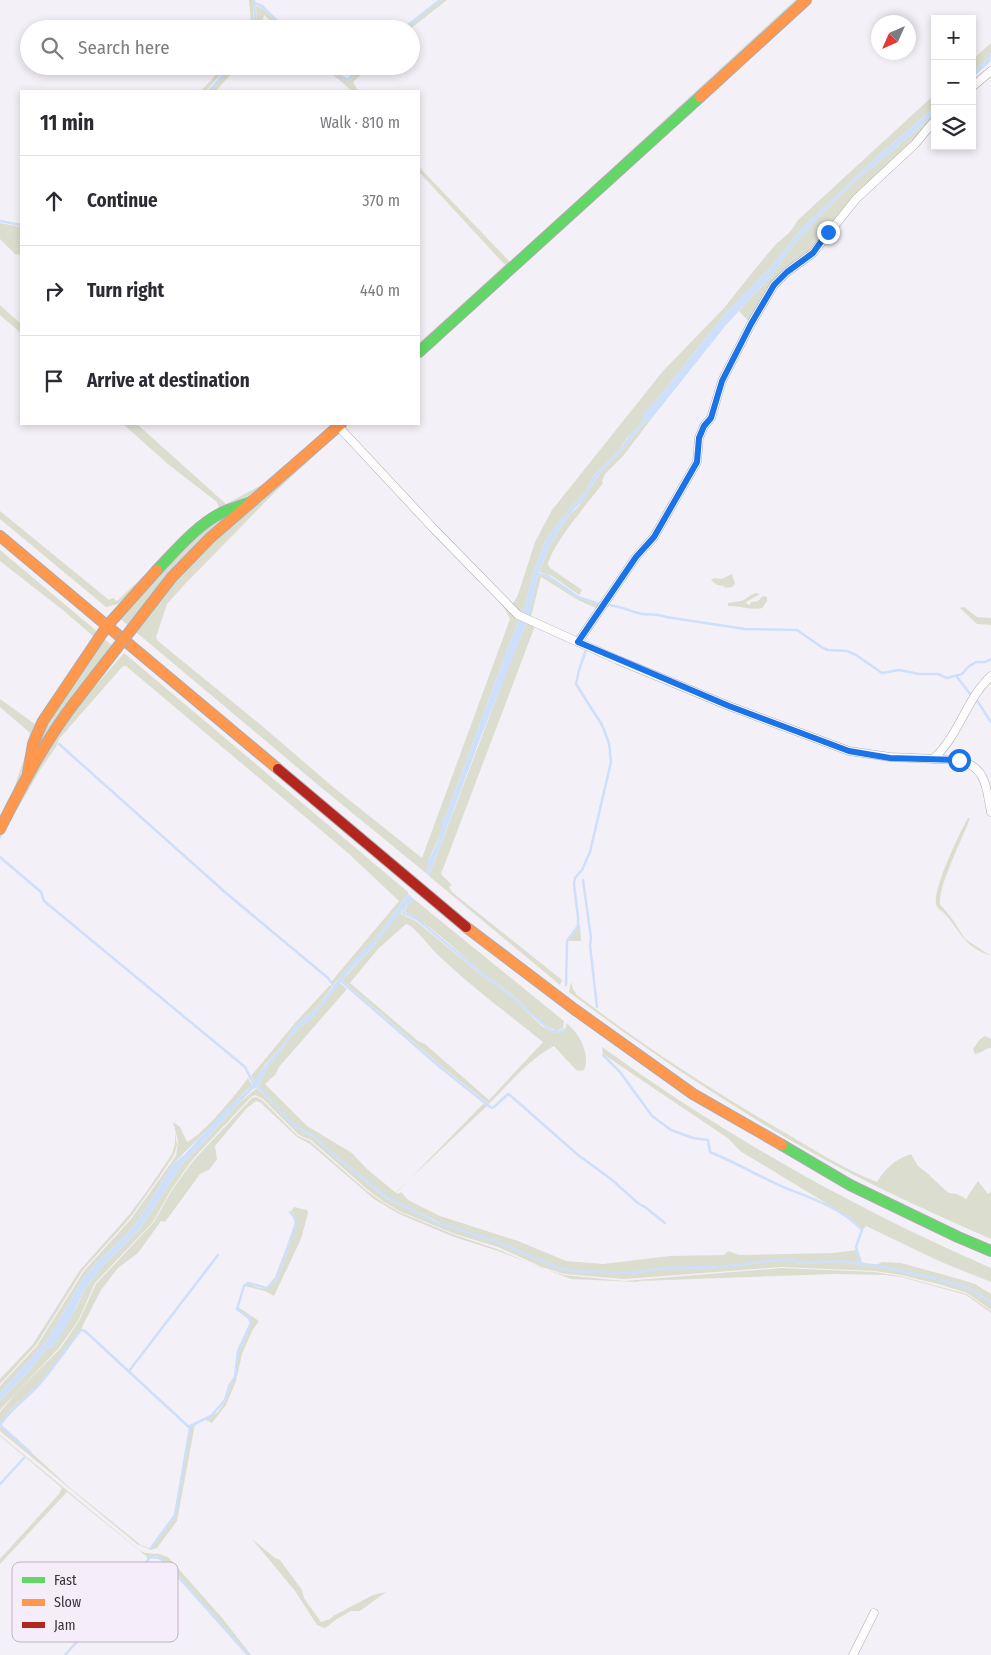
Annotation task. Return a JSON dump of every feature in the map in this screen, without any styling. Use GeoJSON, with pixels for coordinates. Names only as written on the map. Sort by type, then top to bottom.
{"type":"FeatureCollection","features":[{"type":"Feature","properties":{"kind":"main road"},"geometry":{"type":"LineString","coordinates":[[420,351],[806,0]]}},
{"type":"Feature","properties":{"kind":"main road"},"geometry":{"type":"LineString","coordinates":[[0,829],[28,773],[62,719],[172,577],[210,538],[340,425]]}},
{"type":"Feature","properties":{"kind":"main road"},"geometry":{"type":"LineString","coordinates":[[28,773],[33,744],[43,721],[107,626],[183,543],[221,513],[251,502]]}},
{"type":"Feature","properties":{"kind":"main road"},"geometry":{"type":"LineString","coordinates":[[0,536],[470,930],[574,1009],[693,1094],[850,1185],[958,1238],[991,1251]]}},
{"type":"Feature","properties":{"kind":"street"},"geometry":{"type":"LineString","coordinates":[[976,84],[991,71]]}},
{"type":"Feature","properties":{"kind":"street"},"geometry":{"type":"LineString","coordinates":[[578,642],[636,557],[654,537],[697,462],[699,438],[704,426],[711,418],[722,381],[751,324],[774,285],[787,272],[813,253],[856,199],[915,144],[931,125]]}},
{"type":"Feature","properties":{"kind":"street"},"geometry":{"type":"LineString","coordinates":[[340,425],[433,528],[518,616],[729,706],[849,751],[890,758],[959,760],[974,766],[984,778],[991,812]]}},
{"type":"Feature","properties":{"kind":"street"},"geometry":{"type":"LineString","coordinates":[[933,759],[951,739],[974,697],[991,676]]}},
{"type":"Feature","properties":{"kind":"street"},"geometry":{"type":"LineString","coordinates":[[853,1655],[874,1612]]}},
{"type":"Feature","properties":{"kind":"green space"},"geometry":{"type":"Polygon","coordinates":[[[249,0],[253,0],[254,20],[251,20],[249,0]]]}},
{"type":"Feature","properties":{"kind":"green space"},"geometry":{"type":"Polygon","coordinates":[[[442,0],[447,0],[420,21],[416,19],[442,0]]]}},
{"type":"Feature","properties":{"kind":"green space"},"geometry":{"type":"Polygon","coordinates":[[[795,0],[802,0],[420,347],[420,342],[505,265],[420,173],[420,168],[510,262],[795,0]]]}},
{"type":"Feature","properties":{"kind":"green space"},"geometry":{"type":"Polygon","coordinates":[[[256,6],[262,8],[275,20],[270,20],[264,15],[263,20],[257,20],[256,6]]]}},
{"type":"Feature","properties":{"kind":"green space"},"geometry":{"type":"Polygon","coordinates":[[[991,43],[991,53],[976,69],[976,56],[991,43]]]}},
{"type":"Feature","properties":{"kind":"green space"},"geometry":{"type":"Polygon","coordinates":[[[216,75],[220,75],[207,90],[202,90],[216,75]]]}},
{"type":"Feature","properties":{"kind":"green space"},"geometry":{"type":"Polygon","coordinates":[[[224,75],[230,75],[217,90],[211,90],[224,75]]]}},
{"type":"Feature","properties":{"kind":"green space"},"geometry":{"type":"Polygon","coordinates":[[[333,75],[349,81],[355,75],[360,75],[353,82],[357,90],[351,90],[333,75]]]}},
{"type":"Feature","properties":{"kind":"green space"},"geometry":{"type":"Polygon","coordinates":[[[931,98],[931,110],[879,155],[804,226],[769,269],[724,315],[659,397],[643,414],[645,415],[640,425],[627,438],[620,449],[593,476],[585,493],[574,503],[546,539],[533,573],[523,614],[510,606],[518,595],[535,542],[552,510],[663,371],[724,308],[776,244],[790,232],[798,220],[931,98]]]}},
{"type":"Feature","properties":{"kind":"green space"},"geometry":{"type":"Polygon","coordinates":[[[931,115],[931,121],[922,134],[859,192],[814,248],[787,270],[750,323],[739,311],[771,276],[791,248],[852,184],[917,130],[931,115]]]}},
{"type":"Feature","properties":{"kind":"green space"},"geometry":{"type":"Polygon","coordinates":[[[0,223],[20,227],[20,255],[15,254],[0,239],[0,223]]]}},
{"type":"Feature","properties":{"kind":"green space"},"geometry":{"type":"Polygon","coordinates":[[[0,305],[20,323],[20,332],[0,315],[0,305]]]}},
{"type":"Feature","properties":{"kind":"green space"},"geometry":{"type":"Polygon","coordinates":[[[652,418],[623,456],[605,474],[603,483],[563,535],[550,557],[548,565],[550,568],[582,590],[579,595],[552,576],[539,572],[551,543],[570,514],[578,507],[601,472],[621,452],[646,421],[652,418]]]}},
{"type":"Feature","properties":{"kind":"green space"},"geometry":{"type":"Polygon","coordinates":[[[124,425],[138,425],[226,504],[269,481],[330,425],[336,425],[271,484],[239,503],[179,544],[118,604],[106,607],[0,519],[0,511],[109,600],[113,598],[117,601],[219,507],[217,502],[169,465],[124,425]]]}},
{"type":"Feature","properties":{"kind":"green space"},"geometry":{"type":"Polygon","coordinates":[[[336,432],[340,432],[273,494],[167,604],[156,637],[158,641],[333,787],[422,858],[510,619],[502,604],[514,616],[519,618],[445,818],[442,818],[442,828],[428,861],[427,874],[118,617],[167,563],[220,516],[236,510],[198,553],[287,478],[336,432]]]}},
{"type":"Feature","properties":{"kind":"green space"},"geometry":{"type":"Polygon","coordinates":[[[0,550],[100,634],[63,687],[11,797],[25,756],[30,733],[0,707],[0,699],[35,724],[94,637],[0,561],[0,550]]]}},
{"type":"Feature","properties":{"kind":"green space"},"geometry":{"type":"Polygon","coordinates":[[[732,574],[735,584],[732,587],[725,588],[711,580],[714,578],[722,579],[732,574]]]}},
{"type":"Feature","properties":{"kind":"green space"},"geometry":{"type":"Polygon","coordinates":[[[538,575],[548,577],[578,598],[600,605],[598,609],[578,600],[541,577],[531,617],[528,617],[538,575]]]}},
{"type":"Feature","properties":{"kind":"green space"},"geometry":{"type":"Polygon","coordinates":[[[756,593],[760,594],[746,602],[750,605],[751,602],[758,601],[763,596],[767,597],[767,601],[762,608],[728,606],[728,603],[741,601],[756,593]]]}},
{"type":"Feature","properties":{"kind":"green space"},"geometry":{"type":"Polygon","coordinates":[[[964,607],[977,617],[991,618],[991,625],[977,624],[960,608],[964,607]]]}},
{"type":"Feature","properties":{"kind":"green space"},"geometry":{"type":"Polygon","coordinates":[[[527,622],[535,626],[441,874],[452,885],[449,887],[452,892],[562,980],[560,985],[429,876],[527,622]]]}},
{"type":"Feature","properties":{"kind":"green space"},"geometry":{"type":"Polygon","coordinates":[[[103,638],[115,648],[37,750],[37,739],[103,638]]]}},
{"type":"Feature","properties":{"kind":"green space"},"geometry":{"type":"Polygon","coordinates":[[[124,653],[408,892],[379,934],[334,984],[331,982],[399,901],[348,853],[126,666],[123,666],[59,739],[0,839],[0,831],[29,776],[70,715],[124,653]]]}},
{"type":"Feature","properties":{"kind":"green space"},"geometry":{"type":"Polygon","coordinates":[[[968,818],[970,818],[943,886],[940,904],[965,939],[991,956],[968,943],[936,904],[938,886],[942,874],[968,818]]]}},
{"type":"Feature","properties":{"kind":"green space"},"geometry":{"type":"Polygon","coordinates":[[[415,900],[564,1021],[563,1028],[557,1031],[544,1024],[433,930],[405,912],[407,905],[415,900]]]}},
{"type":"Feature","properties":{"kind":"green space"},"geometry":{"type":"Polygon","coordinates":[[[402,909],[401,914],[416,921],[511,997],[542,1026],[552,1032],[559,1033],[566,1030],[566,1023],[571,1027],[585,1051],[586,1064],[584,1070],[576,1070],[554,1046],[528,1065],[489,1104],[440,1065],[342,980],[372,948],[402,909]],[[406,924],[378,949],[350,983],[418,1041],[425,1044],[489,1100],[543,1042],[488,999],[436,953],[406,924]]]}},
{"type":"Feature","properties":{"kind":"green space"},"geometry":{"type":"Polygon","coordinates":[[[580,925],[581,941],[568,941],[580,925]]]}},
{"type":"Feature","properties":{"kind":"green space"},"geometry":{"type":"Polygon","coordinates":[[[571,982],[577,995],[651,1049],[754,1114],[852,1171],[877,1182],[891,1165],[911,1154],[918,1166],[949,1193],[957,1194],[966,1199],[978,1181],[988,1194],[991,1192],[991,1239],[868,1182],[820,1157],[738,1109],[652,1052],[569,992],[571,982]]]}},
{"type":"Feature","properties":{"kind":"green space"},"geometry":{"type":"Polygon","coordinates":[[[340,983],[347,989],[279,1067],[275,1075],[265,1084],[307,1126],[352,1153],[367,1169],[396,1193],[401,1192],[408,1200],[440,1216],[518,1241],[566,1261],[603,1264],[670,1256],[724,1255],[728,1251],[739,1255],[833,1253],[856,1250],[861,1262],[775,1260],[721,1266],[662,1268],[630,1273],[573,1271],[558,1267],[495,1241],[443,1224],[387,1197],[313,1135],[296,1126],[258,1087],[268,1067],[291,1037],[309,1021],[340,983]]]}},
{"type":"Feature","properties":{"kind":"green space"},"geometry":{"type":"Polygon","coordinates":[[[330,985],[332,987],[319,1005],[292,1030],[254,1082],[251,1076],[295,1023],[330,985]]]}},
{"type":"Feature","properties":{"kind":"green space"},"geometry":{"type":"Polygon","coordinates":[[[985,1036],[991,1039],[991,1048],[975,1054],[973,1049],[980,1039],[985,1036]]]}},
{"type":"Feature","properties":{"kind":"green space"},"geometry":{"type":"Polygon","coordinates":[[[602,1047],[695,1110],[790,1168],[889,1221],[991,1268],[991,1282],[941,1262],[866,1226],[863,1230],[852,1219],[740,1151],[729,1139],[603,1054],[602,1047]]]}},
{"type":"Feature","properties":{"kind":"green space"},"geometry":{"type":"Polygon","coordinates":[[[248,1078],[252,1085],[173,1164],[137,1222],[83,1278],[48,1339],[0,1393],[0,1386],[37,1346],[84,1271],[131,1219],[176,1156],[178,1141],[173,1122],[180,1127],[187,1142],[194,1138],[228,1103],[248,1078]]]}},
{"type":"Feature","properties":{"kind":"green space"},"geometry":{"type":"Polygon","coordinates":[[[257,1088],[295,1127],[312,1136],[386,1198],[434,1222],[495,1242],[558,1268],[573,1272],[630,1274],[662,1269],[722,1268],[775,1261],[795,1261],[798,1264],[840,1262],[880,1267],[968,1289],[991,1303],[991,1310],[967,1293],[901,1275],[875,1271],[782,1267],[624,1279],[564,1274],[542,1267],[498,1247],[455,1234],[399,1211],[368,1190],[311,1140],[299,1135],[263,1099],[255,1095],[192,1160],[171,1190],[153,1222],[95,1283],[78,1321],[59,1348],[0,1410],[0,1401],[28,1372],[47,1348],[53,1347],[85,1289],[102,1267],[140,1229],[182,1164],[238,1104],[257,1088]]]}},
{"type":"Feature","properties":{"kind":"green space"},"geometry":{"type":"Polygon","coordinates":[[[256,1097],[262,1100],[298,1136],[310,1141],[367,1191],[399,1212],[530,1263],[454,1237],[399,1214],[374,1199],[310,1144],[297,1137],[261,1103],[256,1101],[246,1109],[215,1146],[217,1159],[210,1169],[200,1174],[165,1222],[161,1221],[138,1253],[118,1268],[101,1290],[81,1329],[57,1362],[35,1388],[10,1410],[0,1424],[0,1412],[60,1349],[79,1321],[96,1284],[154,1222],[172,1190],[193,1161],[252,1098],[256,1097]]]}},
{"type":"Feature","properties":{"kind":"green space"},"geometry":{"type":"Polygon","coordinates":[[[484,1103],[487,1106],[409,1180],[484,1103]]]}},
{"type":"Feature","properties":{"kind":"green space"},"geometry":{"type":"Polygon","coordinates":[[[175,1132],[177,1145],[174,1155],[158,1179],[130,1218],[83,1270],[36,1345],[0,1384],[0,1379],[33,1344],[80,1270],[129,1215],[147,1191],[172,1154],[175,1132]]]}},
{"type":"Feature","properties":{"kind":"green space"},"geometry":{"type":"Polygon","coordinates":[[[294,1207],[307,1210],[308,1213],[301,1239],[274,1296],[265,1291],[244,1286],[248,1284],[267,1289],[277,1279],[296,1223],[291,1211],[294,1207]]]}},
{"type":"Feature","properties":{"kind":"green space"},"geometry":{"type":"Polygon","coordinates":[[[882,1262],[901,1263],[975,1284],[991,1294],[991,1301],[968,1287],[938,1278],[876,1265],[882,1262]]]}},
{"type":"Feature","properties":{"kind":"green space"},"geometry":{"type":"Polygon","coordinates":[[[782,1268],[875,1272],[900,1276],[967,1294],[991,1311],[991,1313],[966,1295],[901,1277],[885,1275],[834,1274],[637,1282],[571,1279],[547,1270],[564,1275],[624,1281],[782,1268]]]}},
{"type":"Feature","properties":{"kind":"green space"},"geometry":{"type":"Polygon","coordinates":[[[238,1307],[259,1321],[252,1331],[242,1354],[236,1381],[226,1405],[212,1423],[206,1420],[218,1412],[226,1400],[235,1377],[239,1351],[252,1323],[250,1317],[239,1311],[238,1307]]]}},
{"type":"Feature","properties":{"kind":"green space"},"geometry":{"type":"Polygon","coordinates":[[[0,1424],[1,1428],[19,1441],[70,1488],[141,1545],[151,1549],[175,1517],[190,1427],[195,1424],[177,1521],[157,1548],[151,1550],[137,1544],[0,1431],[0,1424]]]}},
{"type":"Feature","properties":{"kind":"green space"},"geometry":{"type":"Polygon","coordinates":[[[0,1436],[139,1550],[146,1553],[160,1554],[173,1562],[167,1562],[157,1556],[150,1556],[148,1560],[146,1556],[67,1492],[0,1564],[0,1559],[59,1494],[62,1488],[0,1436]]]}},
{"type":"Feature","properties":{"kind":"green space"},"geometry":{"type":"Polygon","coordinates":[[[252,1539],[280,1560],[302,1590],[304,1598],[321,1622],[373,1595],[386,1592],[360,1611],[351,1611],[325,1628],[317,1625],[295,1591],[252,1539]]]}},
{"type":"Feature","properties":{"kind":"green space"},"geometry":{"type":"Polygon","coordinates":[[[178,1568],[223,1619],[251,1655],[178,1574],[178,1568]]]}},
{"type":"Feature","properties":{"kind":"water"},"geometry":{"type":"Polygon","coordinates":[[[991,53],[990,62],[976,74],[976,69],[987,59],[991,53]]]}},
{"type":"Feature","properties":{"kind":"water"},"geometry":{"type":"Polygon","coordinates":[[[931,110],[931,115],[917,130],[852,184],[818,218],[791,248],[771,276],[726,325],[652,418],[646,421],[621,452],[601,472],[586,497],[570,514],[551,543],[538,574],[530,613],[528,617],[523,614],[533,573],[546,539],[574,503],[585,493],[593,476],[620,449],[640,425],[644,415],[642,414],[659,397],[724,315],[769,269],[804,226],[879,155],[931,110]]]}},
{"type":"Feature","properties":{"kind":"water"},"geometry":{"type":"Polygon","coordinates":[[[519,618],[527,622],[480,739],[429,876],[427,874],[429,865],[427,862],[438,840],[442,818],[445,818],[519,618]]]}},
{"type":"Feature","properties":{"kind":"water"},"geometry":{"type":"Polygon","coordinates":[[[408,894],[415,900],[405,906],[325,1003],[291,1037],[268,1067],[258,1087],[253,1089],[238,1104],[182,1164],[140,1229],[102,1267],[85,1289],[67,1325],[53,1347],[47,1348],[28,1372],[0,1401],[0,1393],[48,1339],[83,1278],[137,1222],[173,1164],[185,1154],[225,1110],[247,1091],[292,1030],[319,1005],[347,968],[379,934],[408,894]]]}},
{"type":"Feature","properties":{"kind":"waterway"},"geometry":{"type":"LineString","coordinates":[[254,0],[255,20]]}},
{"type":"Feature","properties":{"kind":"waterway"},"geometry":{"type":"LineString","coordinates":[[414,20],[440,0]]}},
{"type":"Feature","properties":{"kind":"waterway"},"geometry":{"type":"LineString","coordinates":[[254,3],[262,6],[276,20]]}},
{"type":"Feature","properties":{"kind":"waterway"},"geometry":{"type":"LineString","coordinates":[[210,90],[223,75]]}},
{"type":"Feature","properties":{"kind":"waterway"},"geometry":{"type":"LineString","coordinates":[[338,75],[348,80],[353,75]]}},
{"type":"Feature","properties":{"kind":"waterway"},"geometry":{"type":"LineString","coordinates":[[0,221],[20,225]]}},
{"type":"Feature","properties":{"kind":"waterway"},"geometry":{"type":"LineString","coordinates":[[538,574],[548,576],[578,597],[599,604]]}},
{"type":"Feature","properties":{"kind":"waterway"},"geometry":{"type":"LineString","coordinates":[[606,605],[642,614],[745,629],[797,630],[823,648],[847,651],[882,673],[899,670],[919,674],[938,674],[947,678],[962,674],[976,662],[985,662],[991,659]]}},
{"type":"Feature","properties":{"kind":"waterway"},"geometry":{"type":"LineString","coordinates":[[566,985],[567,941],[578,926],[575,878],[582,870],[590,852],[611,762],[609,743],[602,725],[576,684],[586,650]]}},
{"type":"Feature","properties":{"kind":"waterway"},"geometry":{"type":"LineString","coordinates":[[957,677],[971,695]]}},
{"type":"Feature","properties":{"kind":"waterway"},"geometry":{"type":"LineString","coordinates":[[976,699],[991,722]]}},
{"type":"Feature","properties":{"kind":"waterway"},"geometry":{"type":"LineString","coordinates":[[59,744],[226,893],[328,978],[333,985]]}},
{"type":"Feature","properties":{"kind":"waterway"},"geometry":{"type":"LineString","coordinates":[[0,857],[41,892],[44,901],[245,1067],[253,1083]]}},
{"type":"Feature","properties":{"kind":"waterway"},"geometry":{"type":"LineString","coordinates":[[583,880],[591,938],[590,945],[597,1007]]}},
{"type":"Feature","properties":{"kind":"waterway"},"geometry":{"type":"LineString","coordinates":[[405,906],[403,913],[417,919],[552,1031],[559,1032],[565,1029]]}},
{"type":"Feature","properties":{"kind":"waterway"},"geometry":{"type":"LineString","coordinates":[[341,981],[440,1067],[489,1106],[494,1107],[508,1094],[578,1155],[665,1223]]}},
{"type":"Feature","properties":{"kind":"waterway"},"geometry":{"type":"LineString","coordinates":[[603,1055],[620,1072],[652,1116],[671,1130],[693,1138],[708,1140],[710,1152],[778,1185],[828,1205],[846,1216],[862,1230],[856,1247],[861,1263]]}},
{"type":"Feature","properties":{"kind":"waterway"},"geometry":{"type":"LineString","coordinates":[[258,1087],[295,1126],[313,1135],[330,1152],[387,1197],[435,1222],[495,1241],[558,1268],[573,1271],[630,1273],[662,1268],[722,1267],[775,1260],[795,1260],[798,1263],[840,1261],[880,1266],[938,1279],[968,1288],[991,1302]]}},
{"type":"Feature","properties":{"kind":"waterway"},"geometry":{"type":"LineString","coordinates":[[190,1426],[211,1416],[225,1400],[229,1386],[235,1377],[238,1351],[251,1323],[249,1318],[237,1309],[244,1286],[248,1283],[267,1288],[276,1278],[296,1223],[290,1212]]}},
{"type":"Feature","properties":{"kind":"waterway"},"geometry":{"type":"LineString","coordinates":[[129,1371],[218,1255]]}},
{"type":"Feature","properties":{"kind":"waterway"},"geometry":{"type":"LineString","coordinates":[[30,1452],[1,1424],[42,1381],[81,1330],[85,1331],[190,1428],[175,1515],[151,1548]]}},
{"type":"Feature","properties":{"kind":"waterway"},"geometry":{"type":"LineString","coordinates":[[0,1484],[24,1458]]}},
{"type":"Feature","properties":{"kind":"waterway"},"geometry":{"type":"LineString","coordinates":[[147,1562],[150,1557],[159,1558],[165,1562]]}},
{"type":"Feature","properties":{"kind":"waterway"},"geometry":{"type":"LineString","coordinates":[[178,1576],[248,1655]]}},
{"type":"Feature","properties":{"kind":"waterway"},"geometry":{"type":"LineString","coordinates":[[65,1655],[77,1642]]}},
{"type":"Feature","properties":{"kind":"traffic: fast"},"geometry":{"type":"LineString","coordinates":[[420,351],[700,97]]}},
{"type":"Feature","properties":{"kind":"traffic: fast"},"geometry":{"type":"LineString","coordinates":[[157,570],[187,539],[212,518],[251,502]]}},
{"type":"Feature","properties":{"kind":"traffic: fast"},"geometry":{"type":"LineString","coordinates":[[782,1145],[850,1185],[991,1251]]}},
{"type":"Feature","properties":{"kind":"traffic: slow"},"geometry":{"type":"LineString","coordinates":[[700,97],[806,0]]}},
{"type":"Feature","properties":{"kind":"traffic: slow"},"geometry":{"type":"LineString","coordinates":[[172,577],[210,538],[340,425]]}},
{"type":"Feature","properties":{"kind":"traffic: slow"},"geometry":{"type":"LineString","coordinates":[[0,536],[278,769]]}},
{"type":"Feature","properties":{"kind":"traffic: slow"},"geometry":{"type":"LineString","coordinates":[[28,773],[33,744],[43,721],[107,626],[157,570]]}},
{"type":"Feature","properties":{"kind":"traffic: slow"},"geometry":{"type":"LineString","coordinates":[[75,702],[172,577]]}},
{"type":"Feature","properties":{"kind":"traffic: slow"},"geometry":{"type":"LineString","coordinates":[[0,829],[25,780],[75,702]]}},
{"type":"Feature","properties":{"kind":"traffic: slow"},"geometry":{"type":"LineString","coordinates":[[466,927],[574,1009],[693,1094],[782,1145]]}},
{"type":"Feature","properties":{"kind":"traffic: jam"},"geometry":{"type":"LineString","coordinates":[[278,769],[466,927]]}},
{"type":"Feature","properties":{"kind":"route"},"geometry":{"type":"LineString","coordinates":[[828,232],[813,253],[787,272],[774,285],[751,324],[722,381],[711,418],[704,426],[699,438],[697,462],[654,537],[636,557],[578,642],[729,706],[849,751],[890,758],[959,760]]}}]}
